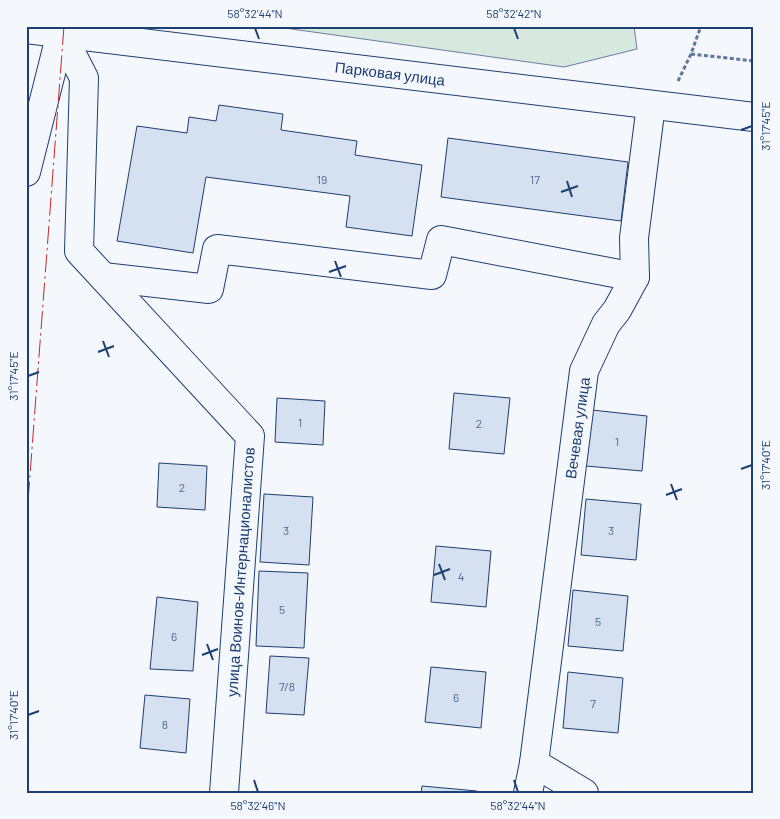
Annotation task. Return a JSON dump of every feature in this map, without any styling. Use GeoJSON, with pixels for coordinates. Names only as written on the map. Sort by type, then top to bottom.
{"type":"FeatureCollection","features":[{"type":"Feature","properties":{"kind":"street","name":"Парковая улица"},"geometry":{"type":"LineString","coordinates":[[26,29],[754,117]]}},
{"type":"Feature","properties":{"kind":"street"},"geometry":{"type":"LineString","coordinates":[[28,154],[61,33]]}},
{"type":"Feature","properties":{"kind":"street","name":"улица Воинов-Интернационалистов"},"geometry":{"type":"LineString","coordinates":[[61,33],[84,78],[79,251],[250,436],[224,793]]}},
{"type":"Feature","properties":{"kind":"street"},"geometry":{"type":"LineString","coordinates":[[103,277],[209,289],[217,249],[432,275],[441,240],[635,277],[634,238],[651,105]]}},
{"type":"Feature","properties":{"kind":"street","name":"Вечевая улица"},"geometry":{"type":"LineString","coordinates":[[528,793],[534,763],[584,371],[606,324],[617,310],[635,277]]}},
{"type":"Feature","properties":{"kind":"street"},"geometry":{"type":"LineString","coordinates":[[534,763],[584,793]]}},
{"type":"Feature","properties":{"kind":"path"},"geometry":{"type":"LineString","coordinates":[[691,54],[754,61]]}},
{"type":"Feature","properties":{"kind":"shaded area"},"geometry":{"type":"Polygon","coordinates":[[[270,26],[634,26],[637,49],[564,67],[270,26]]]}},
{"type":"Feature","properties":{"kind":"building"},"geometry":{"type":"Polygon","coordinates":[[[219,105],[283,114],[281,130],[357,141],[355,155],[422,165],[412,236],[346,227],[350,196],[206,177],[193,253],[117,241],[137,126],[187,133],[189,117],[216,121],[219,105]]]}},
{"type":"Feature","properties":{"kind":"building"},"geometry":{"type":"Polygon","coordinates":[[[448,138],[628,162],[621,221],[441,197],[448,138]]]}},
{"type":"Feature","properties":{"kind":"building"},"geometry":{"type":"Polygon","coordinates":[[[454,393],[510,398],[504,454],[449,449],[454,393]]]}},
{"type":"Feature","properties":{"kind":"building"},"geometry":{"type":"Polygon","coordinates":[[[277,398],[325,401],[323,445],[275,442],[277,398]]]}},
{"type":"Feature","properties":{"kind":"building"},"geometry":{"type":"Polygon","coordinates":[[[592,410],[647,416],[642,471],[586,466],[592,410]]]}},
{"type":"Feature","properties":{"kind":"building"},"geometry":{"type":"Polygon","coordinates":[[[159,463],[207,466],[205,510],[157,507],[159,463]]]}},
{"type":"Feature","properties":{"kind":"building"},"geometry":{"type":"Polygon","coordinates":[[[264,494],[313,497],[309,565],[260,562],[264,494]]]}},
{"type":"Feature","properties":{"kind":"building"},"geometry":{"type":"Polygon","coordinates":[[[586,499],[641,504],[636,560],[581,555],[586,499]]]}},
{"type":"Feature","properties":{"kind":"building"},"geometry":{"type":"Polygon","coordinates":[[[436,546],[491,551],[486,607],[431,602],[436,546]]]}},
{"type":"Feature","properties":{"kind":"building"},"geometry":{"type":"Polygon","coordinates":[[[259,571],[308,573],[304,648],[256,646],[259,571]]]}},
{"type":"Feature","properties":{"kind":"building"},"geometry":{"type":"Polygon","coordinates":[[[573,590],[628,596],[623,651],[568,646],[573,590]]]}},
{"type":"Feature","properties":{"kind":"building"},"geometry":{"type":"Polygon","coordinates":[[[157,597],[198,602],[193,671],[150,669],[157,597]]]}},
{"type":"Feature","properties":{"kind":"building"},"geometry":{"type":"Polygon","coordinates":[[[270,656],[309,658],[304,715],[266,713],[270,656]]]}},
{"type":"Feature","properties":{"kind":"building"},"geometry":{"type":"Polygon","coordinates":[[[431,667],[486,672],[481,728],[425,722],[431,667]]]}},
{"type":"Feature","properties":{"kind":"building"},"geometry":{"type":"Polygon","coordinates":[[[568,672],[623,678],[618,733],[563,728],[568,672]]]}},
{"type":"Feature","properties":{"kind":"building"},"geometry":{"type":"Polygon","coordinates":[[[145,695],[190,699],[186,753],[140,748],[145,695]]]}},
{"type":"Feature","properties":{"kind":"building"},"geometry":{"type":"Polygon","coordinates":[[[422,786],[477,791],[477,793],[421,793],[422,786]]]}},
{"type":"Feature","properties":{"kind":"power"},"geometry":{"type":"LineString","coordinates":[[26,528],[64,26]]}}]}
